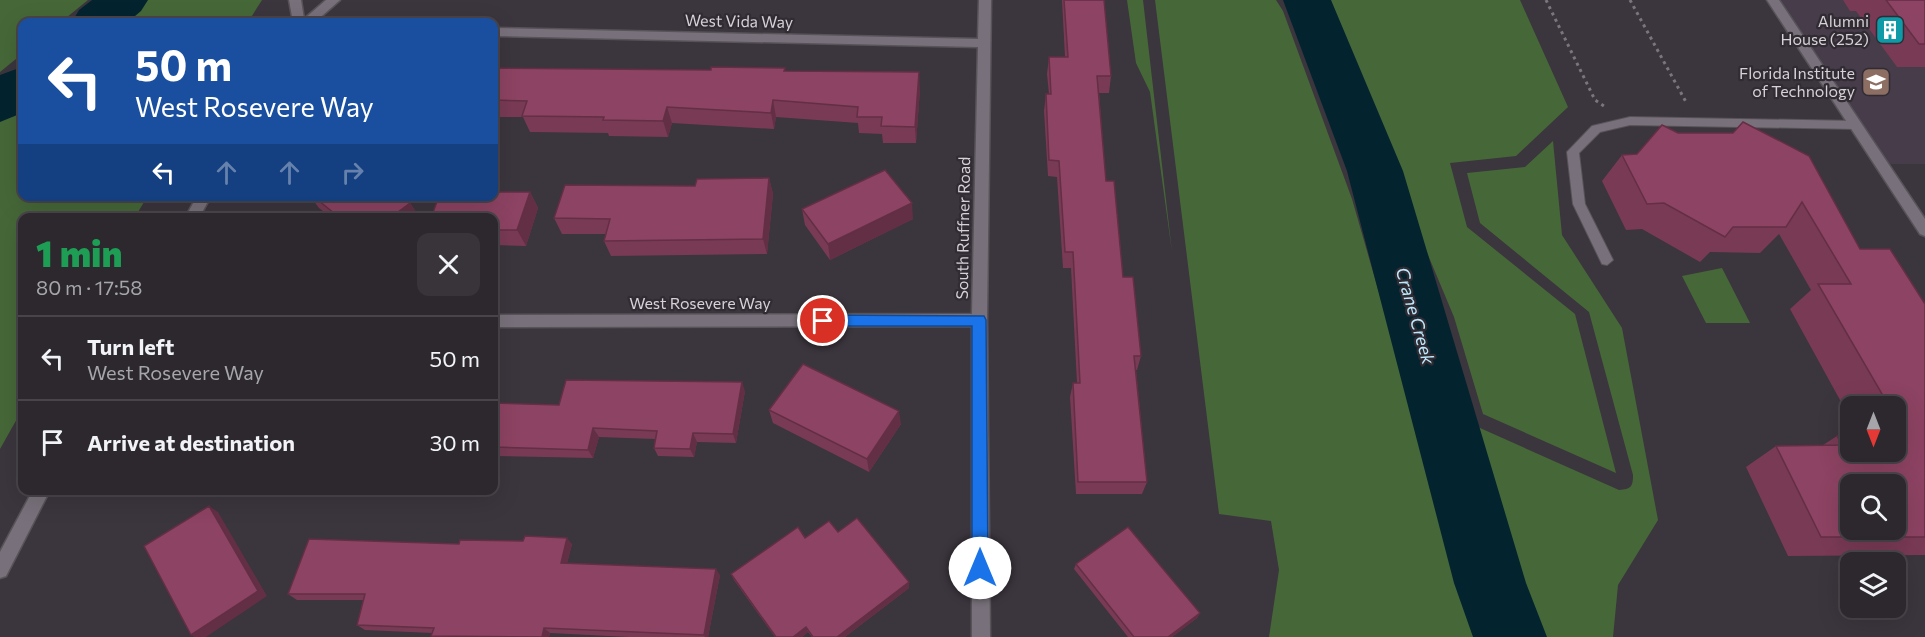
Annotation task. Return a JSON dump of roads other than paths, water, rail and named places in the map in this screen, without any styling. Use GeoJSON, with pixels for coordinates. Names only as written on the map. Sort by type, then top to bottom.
{"type":"FeatureCollection","features":[{"type":"Feature","properties":{"kind":"street"},"geometry":{"type":"LineString","coordinates":[[295,0],[298,18]]}},
{"type":"Feature","properties":{"kind":"street"},"geometry":{"type":"LineString","coordinates":[[313,18],[334,0]]}},
{"type":"Feature","properties":{"kind":"street","name":"South Ruffner Road"},"geometry":{"type":"LineString","coordinates":[[981,637],[979,320],[985,0]]}},
{"type":"Feature","properties":{"kind":"street"},"geometry":{"type":"LineString","coordinates":[[1773,0],[1925,230]]}},
{"type":"Feature","properties":{"kind":"street","name":"West Vida Way"},"geometry":{"type":"LineString","coordinates":[[498,32],[984,43]]}},
{"type":"Feature","properties":{"kind":"street","name":"West Rosevere Way"},"geometry":{"type":"LineString","coordinates":[[498,321],[979,320]]}},
{"type":"Feature","properties":{"kind":"street"},"geometry":{"type":"LineString","coordinates":[[0,570],[39,495]]}},
{"type":"Feature","properties":{"kind":"lane"},"geometry":{"type":"LineString","coordinates":[[1608,260],[1580,204],[1573,152],[1596,129],[1630,121],[1856,125]]}},
{"type":"Feature","properties":{"kind":"waterway","name":"Crane Creek"},"geometry":{"type":"LineString","coordinates":[[102,18],[124,0]]}},
{"type":"Feature","properties":{"kind":"waterway","name":"Crane Creek"},"geometry":{"type":"LineString","coordinates":[[1307,0],[1375,171],[1490,583],[1510,637]]}},
{"type":"Feature","properties":{"kind":"waterway","name":"Crane Creek"},"geometry":{"type":"LineString","coordinates":[[0,103],[18,88]]}},
{"type":"Feature","properties":{"kind":"place","name":"Alumni House (252)"},"geometry":{"type":"Point","coordinates":[1890,30]}},
{"type":"Feature","properties":{"kind":"place","name":"Florida Institute of Technology"},"geometry":{"type":"Point","coordinates":[1876,82]}}]}
